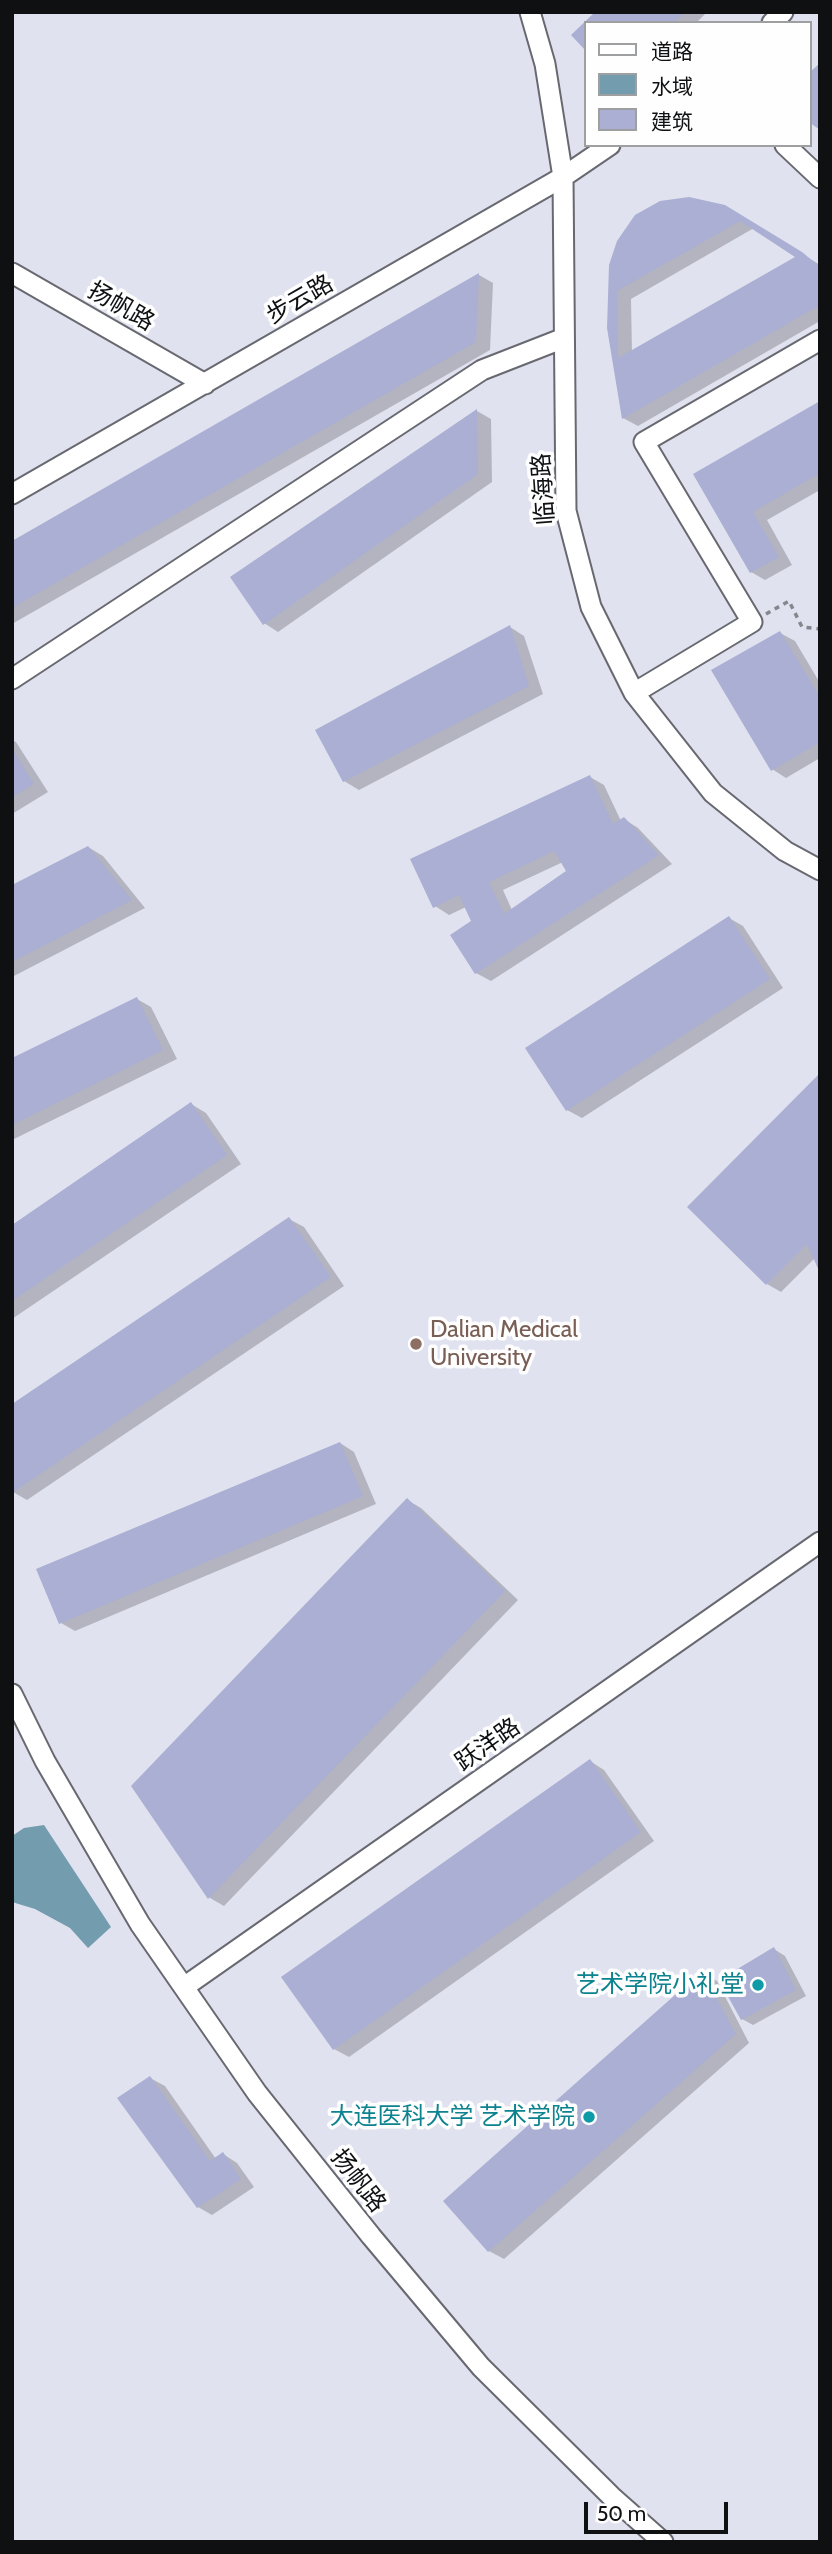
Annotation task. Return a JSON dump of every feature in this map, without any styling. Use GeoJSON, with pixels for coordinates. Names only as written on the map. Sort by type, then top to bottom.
{"type":"FeatureCollection","features":[{"type":"Feature","properties":{"kind":"street","name":"临海路"},"geometry":{"type":"LineString","coordinates":[[530,12],[545,64],[563,177],[566,511],[591,607],[634,693],[713,793],[785,851],[820,870]]}},
{"type":"Feature","properties":{"kind":"street","name":"步云路"},"geometry":{"type":"LineString","coordinates":[[12,494],[563,177],[607,147]]}},
{"type":"Feature","properties":{"kind":"street"},"geometry":{"type":"LineString","coordinates":[[787,147],[820,178]]}},
{"type":"Feature","properties":{"kind":"street","name":"扬帆路"},"geometry":{"type":"LineString","coordinates":[[12,273],[205,384]]}},
{"type":"Feature","properties":{"kind":"street"},"geometry":{"type":"LineString","coordinates":[[12,679],[482,370],[564,338]]}},
{"type":"Feature","properties":{"kind":"street"},"geometry":{"type":"LineString","coordinates":[[634,693],[752,622],[645,442],[820,340]]}},
{"type":"Feature","properties":{"kind":"street","name":"跃洋路"},"geometry":{"type":"LineString","coordinates":[[184,1987],[820,1542]]}},
{"type":"Feature","properties":{"kind":"street","name":"扬帆路"},"geometry":{"type":"LineString","coordinates":[[12,1694],[45,1760],[140,1924],[257,2093],[371,2236],[481,2367],[611,2496],[663,2542]]}},
{"type":"Feature","properties":{"kind":"path"},"geometry":{"type":"LineString","coordinates":[[752,622],[789,601],[802,627],[820,629]]}},
{"type":"Feature","properties":{"kind":"shaded area","name":"Dalian Medical University"},"geometry":{"type":"Polygon","coordinates":[[[12,12],[820,12],[820,2542],[12,2542],[12,12]]]}},
{"type":"Feature","properties":{"kind":"water"},"geometry":{"type":"Polygon","coordinates":[[[44,1825],[111,1927],[88,1948],[70,1928],[35,1909],[12,1902],[12,1836],[24,1828],[44,1825]]]}},
{"type":"Feature","properties":{"kind":"building"},"geometry":{"type":"Polygon","coordinates":[[[595,12],[684,12],[676,21],[586,21],[595,12]]]}},
{"type":"Feature","properties":{"kind":"building"},"geometry":{"type":"Polygon","coordinates":[[[584,23],[584,49],[571,35],[584,23]]]}},
{"type":"Feature","properties":{"kind":"building"},"geometry":{"type":"Polygon","coordinates":[[[820,63],[820,130],[811,123],[811,71],[820,63]]]}},
{"type":"Feature","properties":{"kind":"building"},"geometry":{"type":"Polygon","coordinates":[[[689,197],[725,205],[802,252],[820,267],[820,305],[622,419],[607,328],[609,265],[617,241],[635,215],[660,201],[689,197]],[[740,221],[617,291],[618,358],[795,257],[740,221]]]}},
{"type":"Feature","properties":{"kind":"building"},"geometry":{"type":"Polygon","coordinates":[[[479,273],[476,342],[12,608],[12,541],[479,273]]]}},
{"type":"Feature","properties":{"kind":"building"},"geometry":{"type":"Polygon","coordinates":[[[820,401],[820,473],[753,512],[779,557],[750,573],[693,474],[820,401]]]}},
{"type":"Feature","properties":{"kind":"building"},"geometry":{"type":"Polygon","coordinates":[[[477,409],[478,474],[263,625],[230,577],[477,409]]]}},
{"type":"Feature","properties":{"kind":"building"},"geometry":{"type":"Polygon","coordinates":[[[510,625],[529,686],[343,782],[315,730],[510,625]]]}},
{"type":"Feature","properties":{"kind":"building"},"geometry":{"type":"Polygon","coordinates":[[[780,631],[820,697],[820,742],[771,771],[711,670],[780,631]]]}},
{"type":"Feature","properties":{"kind":"building"},"geometry":{"type":"Polygon","coordinates":[[[12,749],[34,784],[12,797],[12,749]]]}},
{"type":"Feature","properties":{"kind":"building"},"geometry":{"type":"Polygon","coordinates":[[[590,775],[613,824],[624,817],[659,855],[475,974],[450,935],[471,921],[459,895],[433,908],[410,859],[590,775]],[[554,851],[489,882],[504,914],[566,871],[554,851]]]}},
{"type":"Feature","properties":{"kind":"building"},"geometry":{"type":"Polygon","coordinates":[[[88,846],[132,900],[12,962],[12,885],[88,846]]]}},
{"type":"Feature","properties":{"kind":"building"},"geometry":{"type":"Polygon","coordinates":[[[729,916],[770,979],[566,1111],[525,1048],[729,916]]]}},
{"type":"Feature","properties":{"kind":"building"},"geometry":{"type":"Polygon","coordinates":[[[137,997],[163,1050],[12,1125],[12,1058],[137,997]]]}},
{"type":"Feature","properties":{"kind":"building"},"geometry":{"type":"Polygon","coordinates":[[[820,1073],[820,1273],[807,1244],[766,1285],[687,1207],[820,1073]]]}},
{"type":"Feature","properties":{"kind":"building"},"geometry":{"type":"Polygon","coordinates":[[[191,1102],[227,1155],[12,1301],[12,1225],[191,1102]]]}},
{"type":"Feature","properties":{"kind":"building"},"geometry":{"type":"Polygon","coordinates":[[[289,1217],[331,1277],[12,1493],[12,1404],[289,1217]]]}},
{"type":"Feature","properties":{"kind":"building"},"geometry":{"type":"Polygon","coordinates":[[[340,1442],[363,1496],[59,1624],[36,1569],[340,1442]]]}},
{"type":"Feature","properties":{"kind":"building"},"geometry":{"type":"Polygon","coordinates":[[[407,1498],[505,1591],[208,1899],[131,1786],[407,1498]]]}},
{"type":"Feature","properties":{"kind":"building"},"geometry":{"type":"Polygon","coordinates":[[[590,1759],[641,1832],[333,2050],[281,1977],[590,1759]]]}},
{"type":"Feature","properties":{"kind":"building","name":"艺术学院小礼堂"},"geometry":{"type":"Polygon","coordinates":[[[774,1947],[796,1990],[741,2020],[719,1980],[774,1947]]]}},
{"type":"Feature","properties":{"kind":"building","name":"大连医科大学 艺术学院"},"geometry":{"type":"Polygon","coordinates":[[[702,1971],[736,2034],[488,2252],[443,2201],[702,1971]]]}},
{"type":"Feature","properties":{"kind":"building"},"geometry":{"type":"Polygon","coordinates":[[[150,2076],[210,2161],[223,2152],[241,2179],[197,2208],[117,2098],[150,2076]]]}},
{"type":"Feature","properties":{"kind":"place","name":"Dalian Medical University"},"geometry":{"type":"Point","coordinates":[416,1344]}},
{"type":"Feature","properties":{"kind":"place","name":"艺术学院小礼堂"},"geometry":{"type":"Point","coordinates":[758,1985]}},
{"type":"Feature","properties":{"kind":"place","name":"大连医科大学 艺术学院"},"geometry":{"type":"Point","coordinates":[589,2117]}}]}
